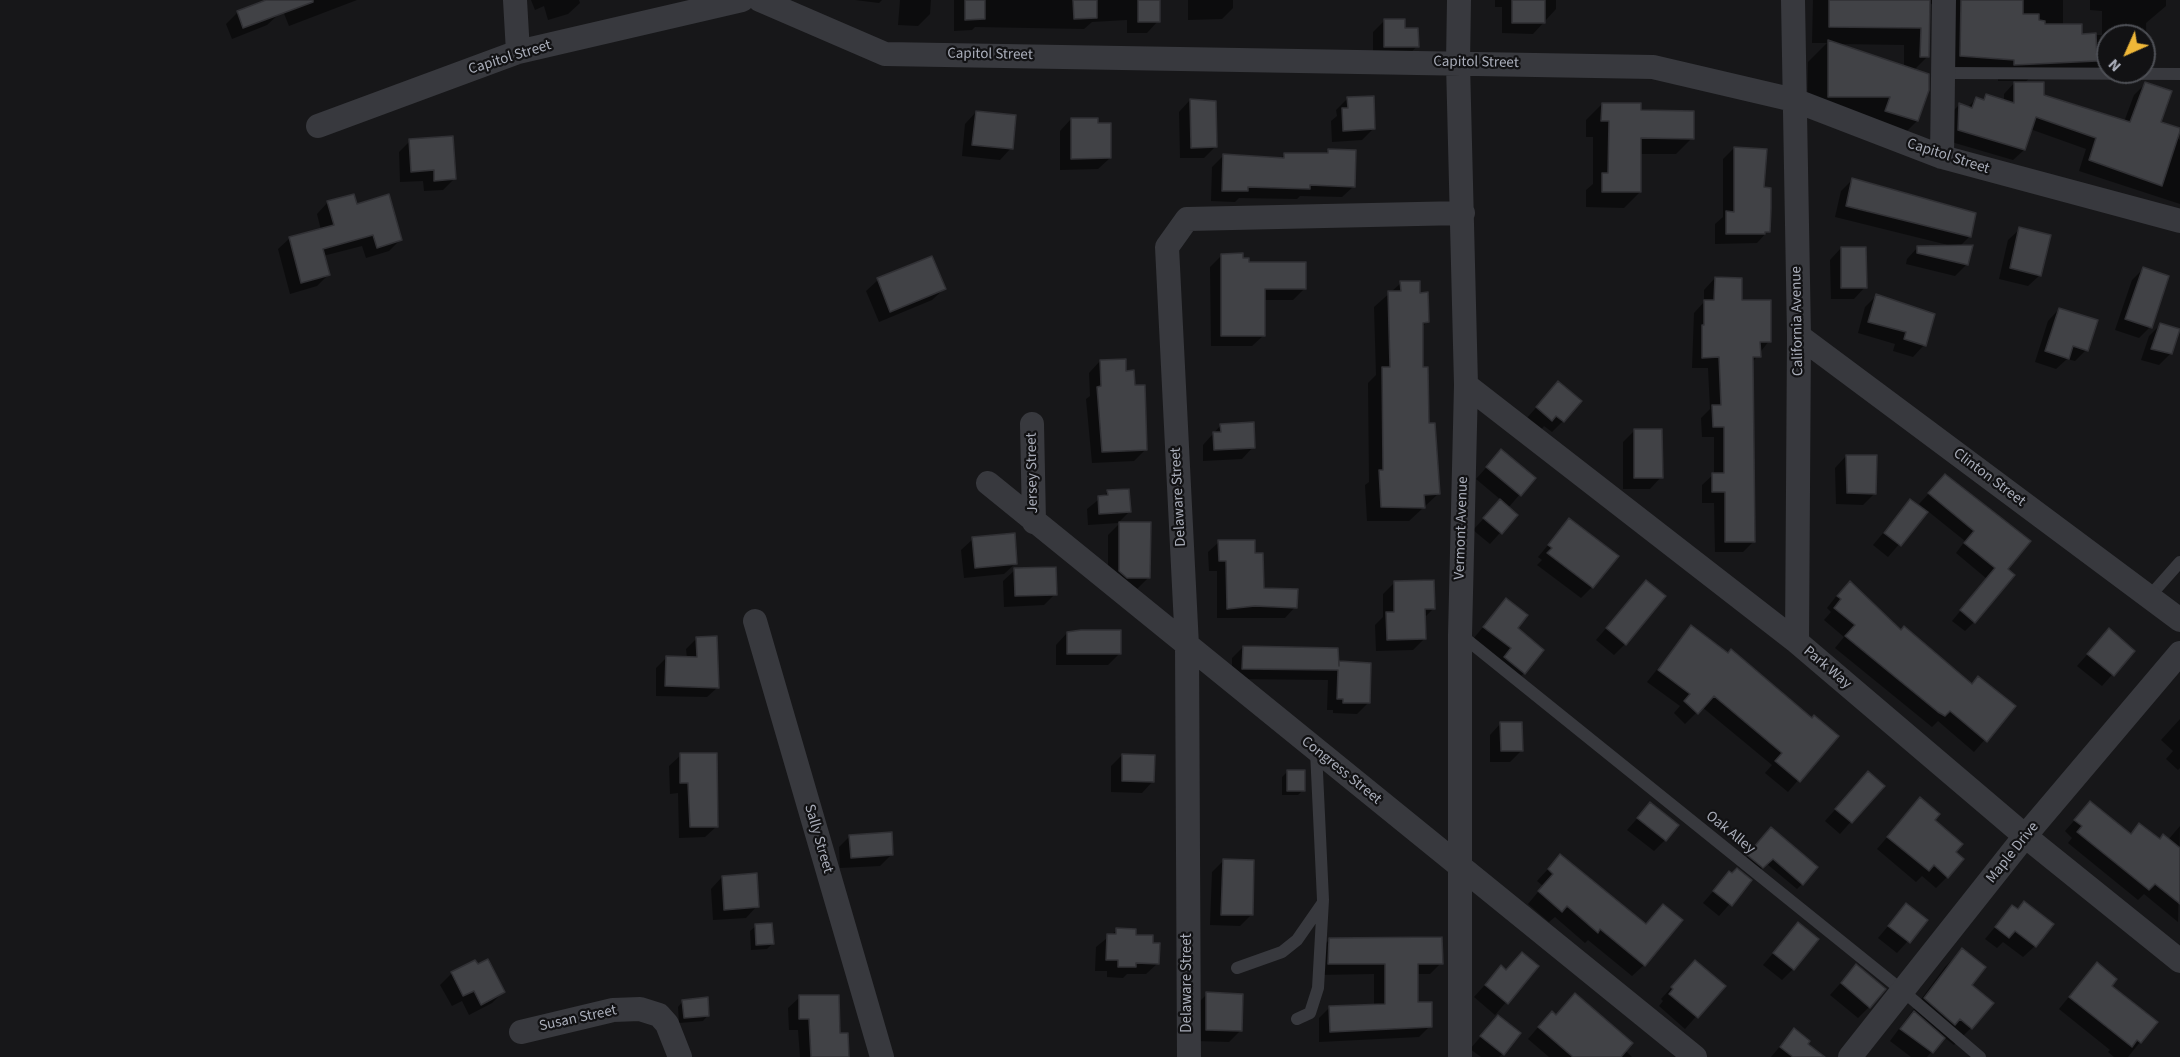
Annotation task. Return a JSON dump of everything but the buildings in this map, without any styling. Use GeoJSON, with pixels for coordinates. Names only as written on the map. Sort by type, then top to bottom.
{"type":"FeatureCollection","features":[{"type":"Feature","properties":{"kind":"street"},"geometry":{"type":"LineString","coordinates":[[515,0],[518,52]]}},
{"type":"Feature","properties":{"kind":"street","name":"Capitol Street"},"geometry":{"type":"LineString","coordinates":[[318,126],[518,52],[742,0]]}},
{"type":"Feature","properties":{"kind":"street","name":"Capitol Street"},"geometry":{"type":"LineString","coordinates":[[760,0],[885,54],[1653,67],[1794,100],[1942,158],[2180,221]]}},
{"type":"Feature","properties":{"kind":"street","name":"Vermont Avenue"},"geometry":{"type":"LineString","coordinates":[[1459,0],[1458,63],[1466,385],[1460,635],[1460,1057]]}},
{"type":"Feature","properties":{"kind":"street","name":"California Avenue"},"geometry":{"type":"LineString","coordinates":[[1793,0],[1799,336],[1797,642]]}},
{"type":"Feature","properties":{"kind":"street"},"geometry":{"type":"LineString","coordinates":[[1942,158],[1945,73],[1944,0]]}},
{"type":"Feature","properties":{"kind":"street","name":"Delaware Street"},"geometry":{"type":"LineString","coordinates":[[1189,1057],[1187,646],[1167,247],[1188,219],[1463,213]]}},
{"type":"Feature","properties":{"kind":"street","name":"Clinton Street"},"geometry":{"type":"LineString","coordinates":[[1799,336],[2180,620]]}},
{"type":"Feature","properties":{"kind":"street","name":"Park Way"},"geometry":{"type":"LineString","coordinates":[[1466,385],[1797,642],[2025,836],[2180,961]]}},
{"type":"Feature","properties":{"kind":"street","name":"Jersey Street"},"geometry":{"type":"LineString","coordinates":[[1032,424],[1034,522]]}},
{"type":"Feature","properties":{"kind":"street","name":"Congress Street"},"geometry":{"type":"LineString","coordinates":[[988,483],[1695,1057]]}},
{"type":"Feature","properties":{"kind":"street","name":"Sally Street"},"geometry":{"type":"LineString","coordinates":[[755,621],[882,1057]]}},
{"type":"Feature","properties":{"kind":"street","name":"Maple Drive"},"geometry":{"type":"LineString","coordinates":[[1850,1057],[1904,992],[2025,836],[2180,653]]}},
{"type":"Feature","properties":{"kind":"street","name":"Susan Street"},"geometry":{"type":"LineString","coordinates":[[521,1032],[613,1010],[640,1009],[659,1015],[667,1024],[680,1057]]}},
{"type":"Feature","properties":{"kind":"lane"},"geometry":{"type":"LineString","coordinates":[[1945,73],[2180,74]]}},
{"type":"Feature","properties":{"kind":"lane"},"geometry":{"type":"LineString","coordinates":[[2150,597],[2180,562]]}},
{"type":"Feature","properties":{"kind":"lane","name":"Oak Alley"},"geometry":{"type":"LineString","coordinates":[[1460,635],[1904,992],[1980,1057]]}},
{"type":"Feature","properties":{"kind":"lane"},"geometry":{"type":"LineString","coordinates":[[1297,1019],[1310,1012],[1318,988],[1323,903],[1316,751]]}},
{"type":"Feature","properties":{"kind":"lane"},"geometry":{"type":"LineString","coordinates":[[1237,968],[1282,952],[1290,946],[1297,940],[1323,903]]}}]}
